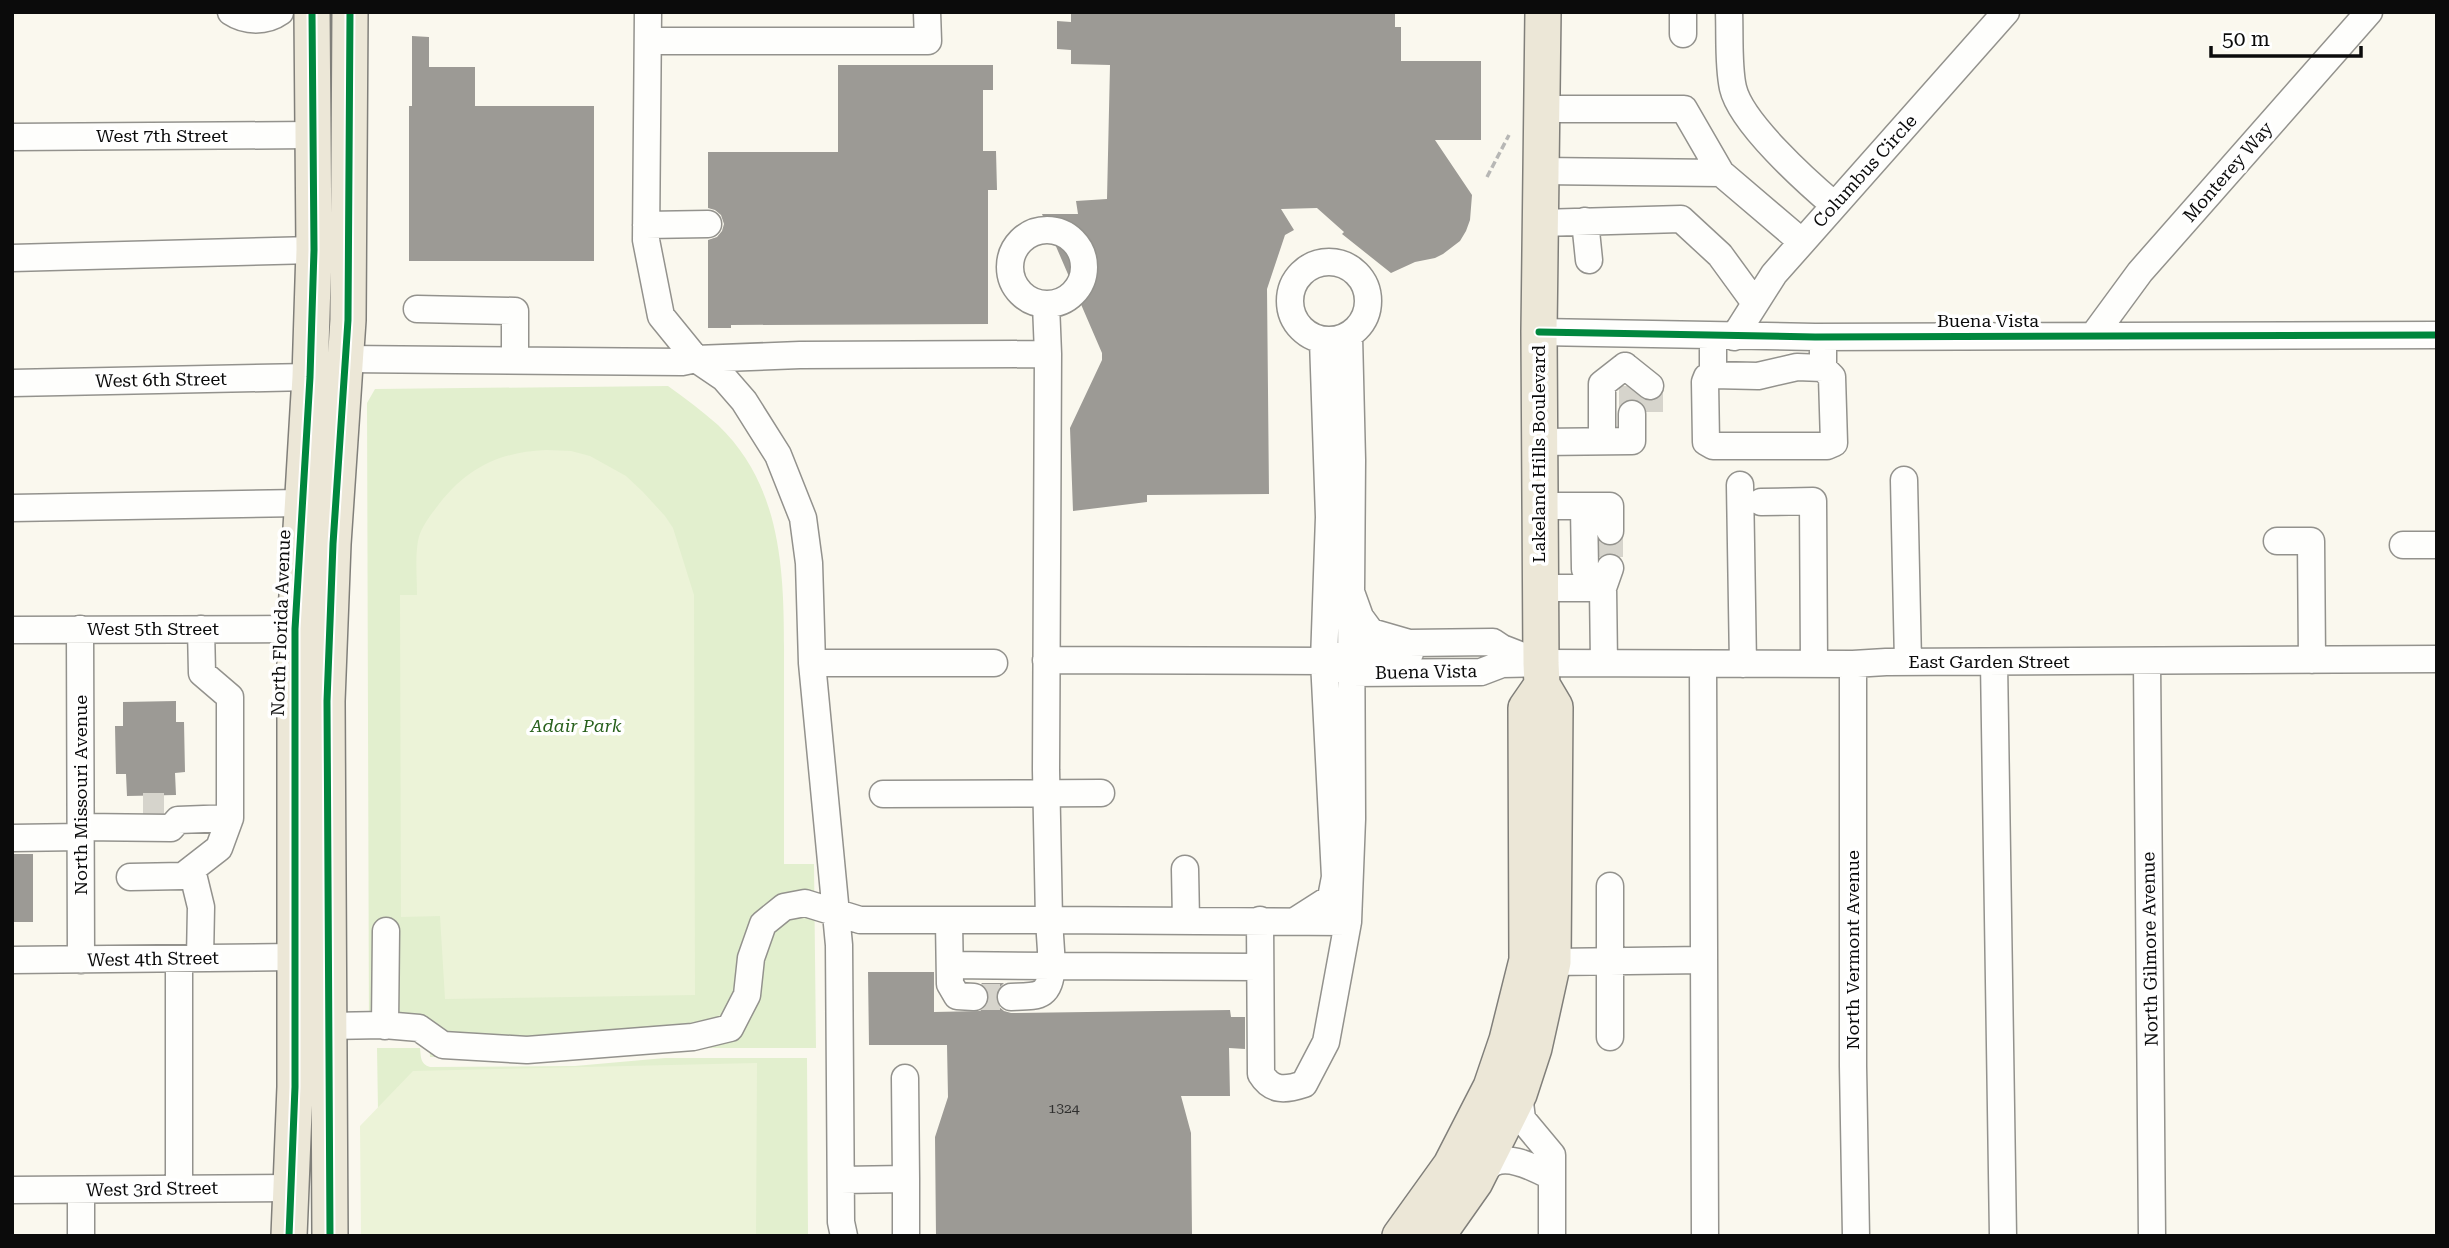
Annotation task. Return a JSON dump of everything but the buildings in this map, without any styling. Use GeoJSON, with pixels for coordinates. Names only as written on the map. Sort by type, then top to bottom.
{"type":"FeatureCollection","features":[{"type":"Feature","properties":{"kind":"main road","name":"North Florida Avenue"},"geometry":{"type":"LineString","coordinates":[[289,1236],[295,1087],[295,629],[310,377],[314,250],[312,12]]}},
{"type":"Feature","properties":{"kind":"main road"},"geometry":{"type":"LineString","coordinates":[[330,1236],[327,701],[333,544],[346,359],[350,12]]}},
{"type":"Feature","properties":{"kind":"main road","name":"Lakeland Hills Boulevard"},"geometry":{"type":"LineString","coordinates":[[1437,1236],[1475,1182],[1519,1094],[1534,1048],[1553,962],[1555,707],[1541,674],[1539,332],[1543,12]]}},
{"type":"Feature","properties":{"kind":"main road"},"geometry":{"type":"LineString","coordinates":[[295,629],[313,662],[327,701]]}},
{"type":"Feature","properties":{"kind":"main road","name":"Lakeland Hills Boulevard"},"geometry":{"type":"LineString","coordinates":[[1400,1236],[1451,1165],[1491,1087],[1507,1040],[1527,960],[1526,708],[1541,674]]}},
{"type":"Feature","properties":{"kind":"main road"},"geometry":{"type":"LineString","coordinates":[[292,1188],[310,1214],[314,1236]]}},
{"type":"Feature","properties":{"kind":"street"},"geometry":{"type":"LineString","coordinates":[[231,12],[239,17],[258,20],[273,17],[280,12]]}},
{"type":"Feature","properties":{"kind":"street"},"geometry":{"type":"LineString","coordinates":[[648,12],[646,240],[661,316],[696,359],[724,378],[744,401],[778,455],[803,518],[809,563],[812,663],[839,953],[841,1222],[844,1236]]}},
{"type":"Feature","properties":{"kind":"street"},"geometry":{"type":"LineString","coordinates":[[648,41],[928,41],[928,12]]}},
{"type":"Feature","properties":{"kind":"street"},"geometry":{"type":"LineString","coordinates":[[1729,12],[1733,89],[1748,117],[1798,174],[1834,205]]}},
{"type":"Feature","properties":{"kind":"street","name":"Columbus Circle"},"geometry":{"type":"LineString","coordinates":[[1723,337],[1755,303],[1774,274],[1834,205],[2006,12]]}},
{"type":"Feature","properties":{"kind":"street","name":"Monterey Way"},"geometry":{"type":"LineString","coordinates":[[2093,336],[2140,272],[2368,12]]}},
{"type":"Feature","properties":{"kind":"street"},"geometry":{"type":"LineString","coordinates":[[1542,109],[1684,109],[1720,173],[1802,242]]}},
{"type":"Feature","properties":{"kind":"street","name":"West 7th Street"},"geometry":{"type":"LineString","coordinates":[[12,137],[312,135]]}},
{"type":"Feature","properties":{"kind":"street"},"geometry":{"type":"LineString","coordinates":[[1541,171],[1720,173]]}},
{"type":"Feature","properties":{"kind":"street"},"geometry":{"type":"LineString","coordinates":[[1540,223],[1681,219],[1720,255],[1755,303]]}},
{"type":"Feature","properties":{"kind":"street"},"geometry":{"type":"LineString","coordinates":[[1585,221],[1589,260]]}},
{"type":"Feature","properties":{"kind":"street"},"geometry":{"type":"LineString","coordinates":[[646,225],[708,224]]}},
{"type":"Feature","properties":{"kind":"street"},"geometry":{"type":"LineString","coordinates":[[12,258],[314,250]]}},
{"type":"Feature","properties":{"kind":"street"},"geometry":{"type":"LineString","coordinates":[[1011,997],[1033,996],[1045,992],[1051,986],[1046,793],[1046,303]]}},
{"type":"Feature","properties":{"kind":"street"},"geometry":{"type":"LineString","coordinates":[[417,309],[515,311],[515,360]]}},
{"type":"Feature","properties":{"kind":"street","name":"Buena Vista"},"geometry":{"type":"LineString","coordinates":[[1539,332],[1723,337],[2437,335]]}},
{"type":"Feature","properties":{"kind":"street"},"geometry":{"type":"LineString","coordinates":[[1602,441],[1602,384],[1636,379],[1618,334]]}},
{"type":"Feature","properties":{"kind":"street"},"geometry":{"type":"LineString","coordinates":[[1713,375],[1723,337]]}},
{"type":"Feature","properties":{"kind":"street"},"geometry":{"type":"LineString","coordinates":[[1822,368],[1823,337]]}},
{"type":"Feature","properties":{"kind":"street"},"geometry":{"type":"LineString","coordinates":[[1260,920],[1261,1074],[1266,1083],[1277,1089],[1290,1089],[1304,1084],[1326,1042],[1348,922],[1352,819],[1352,460],[1336,338],[1324,660],[1335,877],[1331,898],[1295,921]]}},
{"type":"Feature","properties":{"kind":"street"},"geometry":{"type":"LineString","coordinates":[[346,359],[682,362],[696,359],[800,355],[1048,354]]}},
{"type":"Feature","properties":{"kind":"street"},"geometry":{"type":"LineString","coordinates":[[1797,367],[1822,368],[1832,377],[1834,443],[1827,446],[1713,446],[1706,442],[1705,382],[1707,377],[1713,375],[1758,376],[1797,367]]}},
{"type":"Feature","properties":{"kind":"street","name":"West 6th Street"},"geometry":{"type":"LineString","coordinates":[[12,383],[310,377]]}},
{"type":"Feature","properties":{"kind":"street"},"geometry":{"type":"LineString","coordinates":[[1539,442],[1632,441],[1638,417]]}},
{"type":"Feature","properties":{"kind":"street"},"geometry":{"type":"LineString","coordinates":[[1904,480],[1908,662]]}},
{"type":"Feature","properties":{"kind":"street"},"geometry":{"type":"LineString","coordinates":[[1740,485],[1742,664]]}},
{"type":"Feature","properties":{"kind":"street"},"geometry":{"type":"LineString","coordinates":[[1761,502],[1813,501],[1814,664]]}},
{"type":"Feature","properties":{"kind":"street"},"geometry":{"type":"LineString","coordinates":[[12,508],[301,503]]}},
{"type":"Feature","properties":{"kind":"street"},"geometry":{"type":"LineString","coordinates":[[1540,506],[1610,506],[1610,531]]}},
{"type":"Feature","properties":{"kind":"street"},"geometry":{"type":"LineString","coordinates":[[1584,507],[1585,569],[1607,578]]}},
{"type":"Feature","properties":{"kind":"street"},"geometry":{"type":"LineString","coordinates":[[2277,541],[2311,541],[2312,660]]}},
{"type":"Feature","properties":{"kind":"street"},"geometry":{"type":"LineString","coordinates":[[2403,545],[2437,545]]}},
{"type":"Feature","properties":{"kind":"street"},"geometry":{"type":"LineString","coordinates":[[1541,589],[1607,578]]}},
{"type":"Feature","properties":{"kind":"street"},"geometry":{"type":"LineString","coordinates":[[1604,663],[1607,578]]}},
{"type":"Feature","properties":{"kind":"street"},"geometry":{"type":"LineString","coordinates":[[1351,593],[1360,617],[1371,632],[1409,643],[1493,642],[1541,674]]}},
{"type":"Feature","properties":{"kind":"street","name":"North Missouri Avenue"},"geometry":{"type":"LineString","coordinates":[[80,629],[81,960]]}},
{"type":"Feature","properties":{"kind":"street"},"geometry":{"type":"LineString","coordinates":[[130,877],[183,876],[219,848],[230,818],[230,697],[202,673],[201,629]]}},
{"type":"Feature","properties":{"kind":"street","name":"West 5th Street"},"geometry":{"type":"LineString","coordinates":[[12,630],[295,629]]}},
{"type":"Feature","properties":{"kind":"street"},"geometry":{"type":"LineString","coordinates":[[1046,660],[1324,660],[1351,663],[1434,654],[1492,652],[1502,648]]}},
{"type":"Feature","properties":{"kind":"street","name":"East Garden Street"},"geometry":{"type":"LineString","coordinates":[[1541,674],[1604,663],[1853,664],[2437,659]]}},
{"type":"Feature","properties":{"kind":"street"},"geometry":{"type":"LineString","coordinates":[[1994,662],[2003,1236]]}},
{"type":"Feature","properties":{"kind":"street","name":"North Gilmore Avenue"},"geometry":{"type":"LineString","coordinates":[[2147,662],[2152,1236]]}},
{"type":"Feature","properties":{"kind":"street"},"geometry":{"type":"LineString","coordinates":[[812,663],[994,663]]}},
{"type":"Feature","properties":{"kind":"street","name":"Buena Vista"},"geometry":{"type":"LineString","coordinates":[[1351,663],[1481,672],[1502,664],[1541,674]]}},
{"type":"Feature","properties":{"kind":"street"},"geometry":{"type":"LineString","coordinates":[[1703,664],[1705,1236]]}},
{"type":"Feature","properties":{"kind":"street","name":"North Vermont Avenue"},"geometry":{"type":"LineString","coordinates":[[1853,664],[1853,1066],[1856,1236]]}},
{"type":"Feature","properties":{"kind":"street"},"geometry":{"type":"LineString","coordinates":[[883,794],[1101,793]]}},
{"type":"Feature","properties":{"kind":"street"},"geometry":{"type":"LineString","coordinates":[[118,827],[161,810],[230,818]]}},
{"type":"Feature","properties":{"kind":"street"},"geometry":{"type":"LineString","coordinates":[[12,838],[118,827],[171,828],[161,810]]}},
{"type":"Feature","properties":{"kind":"street"},"geometry":{"type":"LineString","coordinates":[[1185,869],[1186,920]]}},
{"type":"Feature","properties":{"kind":"street"},"geometry":{"type":"LineString","coordinates":[[179,1189],[189,958],[201,906],[192,870]]}},
{"type":"Feature","properties":{"kind":"street"},"geometry":{"type":"LineString","coordinates":[[1610,886],[1610,1037]]}},
{"type":"Feature","properties":{"kind":"street"},"geometry":{"type":"LineString","coordinates":[[328,1026],[419,1028],[443,1045],[527,1050],[693,1037],[730,1028],[747,995],[751,957],[763,924],[784,907],[805,903],[860,920],[1348,922]]}},
{"type":"Feature","properties":{"kind":"street"},"geometry":{"type":"LineString","coordinates":[[949,921],[950,984],[957,996],[974,997]]}},
{"type":"Feature","properties":{"kind":"street"},"geometry":{"type":"LineString","coordinates":[[385,1026],[386,931]]}},
{"type":"Feature","properties":{"kind":"street","name":"West 4th Street"},"geometry":{"type":"LineString","coordinates":[[12,960],[294,957]]}},
{"type":"Feature","properties":{"kind":"street"},"geometry":{"type":"LineString","coordinates":[[1553,962],[1704,960]]}},
{"type":"Feature","properties":{"kind":"street"},"geometry":{"type":"LineString","coordinates":[[950,965],[1260,967]]}},
{"type":"Feature","properties":{"kind":"street"},"geometry":{"type":"LineString","coordinates":[[905,1078],[906,1236]]}},
{"type":"Feature","properties":{"kind":"street"},"geometry":{"type":"LineString","coordinates":[[1519,1094],[1522,1119],[1552,1155],[1552,1236]]}},
{"type":"Feature","properties":{"kind":"street"},"geometry":{"type":"LineString","coordinates":[[1475,1182],[1492,1163],[1506,1160],[1537,1169],[1552,1177]]}},
{"type":"Feature","properties":{"kind":"street"},"geometry":{"type":"LineString","coordinates":[[841,1180],[906,1179]]}},
{"type":"Feature","properties":{"kind":"street","name":"West 3rd Street"},"geometry":{"type":"LineString","coordinates":[[12,1190],[292,1188]]}},
{"type":"Feature","properties":{"kind":"street"},"geometry":{"type":"LineString","coordinates":[[81,1190],[81,1236]]}},
{"type":"Feature","properties":{"kind":"path"},"geometry":{"type":"LineString","coordinates":[[1487,177],[1509,135]]}},
{"type":"Feature","properties":{"kind":"green space","name":"Adair Park"},"geometry":{"type":"Polygon","coordinates":[[[668,386],[718,425],[741,451],[758,480],[770,511],[782,576],[784,609],[784,864],[814,864],[816,1048],[665,1048],[575,1056],[430,1057],[429,1038],[369,1038],[367,403],[375,389],[668,386]]]}},
{"type":"Feature","properties":{"kind":"green space"},"geometry":{"type":"Polygon","coordinates":[[[546,450],[571,451],[590,456],[626,476],[643,492],[673,528],[694,595],[695,995],[445,999],[440,916],[401,917],[400,595],[417,595],[418,541],[428,519],[447,494],[484,465],[513,454],[546,450]]]}},
{"type":"Feature","properties":{"kind":"green space"},"geometry":{"type":"Polygon","coordinates":[[[377,1048],[420,1048],[423,1062],[430,1067],[575,1066],[665,1058],[807,1058],[808,1236],[380,1236],[377,1048]]]}},
{"type":"Feature","properties":{"kind":"green space"},"geometry":{"type":"Polygon","coordinates":[[[757,1063],[756,1236],[361,1236],[360,1126],[413,1071],[757,1063]]]}},
{"type":"Feature","properties":{"kind":"tunnel"},"geometry":{"type":"LineString","coordinates":[[1632,386],[1632,414]]}},
{"type":"Feature","properties":{"kind":"tunnel"},"geometry":{"type":"LineString","coordinates":[[1650,386],[1650,414]]}},
{"type":"Feature","properties":{"kind":"tunnel"},"geometry":{"type":"LineString","coordinates":[[1610,531],[1610,568]]}},
{"type":"Feature","properties":{"kind":"tunnel"},"geometry":{"type":"LineString","coordinates":[[143,806],[164,806]]}},
{"type":"Feature","properties":{"kind":"tunnel"},"geometry":{"type":"LineString","coordinates":[[974,997],[1011,997]]}},
{"type":"Feature","properties":{"kind":"cycle path"},"geometry":{"type":"LineString","coordinates":[[289,1236],[295,1087],[295,629],[310,377],[314,250],[312,12]]}},
{"type":"Feature","properties":{"kind":"cycle path"},"geometry":{"type":"LineString","coordinates":[[330,1236],[327,701],[333,544],[348,320],[350,12]]}},
{"type":"Feature","properties":{"kind":"cycle path"},"geometry":{"type":"LineString","coordinates":[[1539,332],[1815,337],[2437,335]]}}]}
